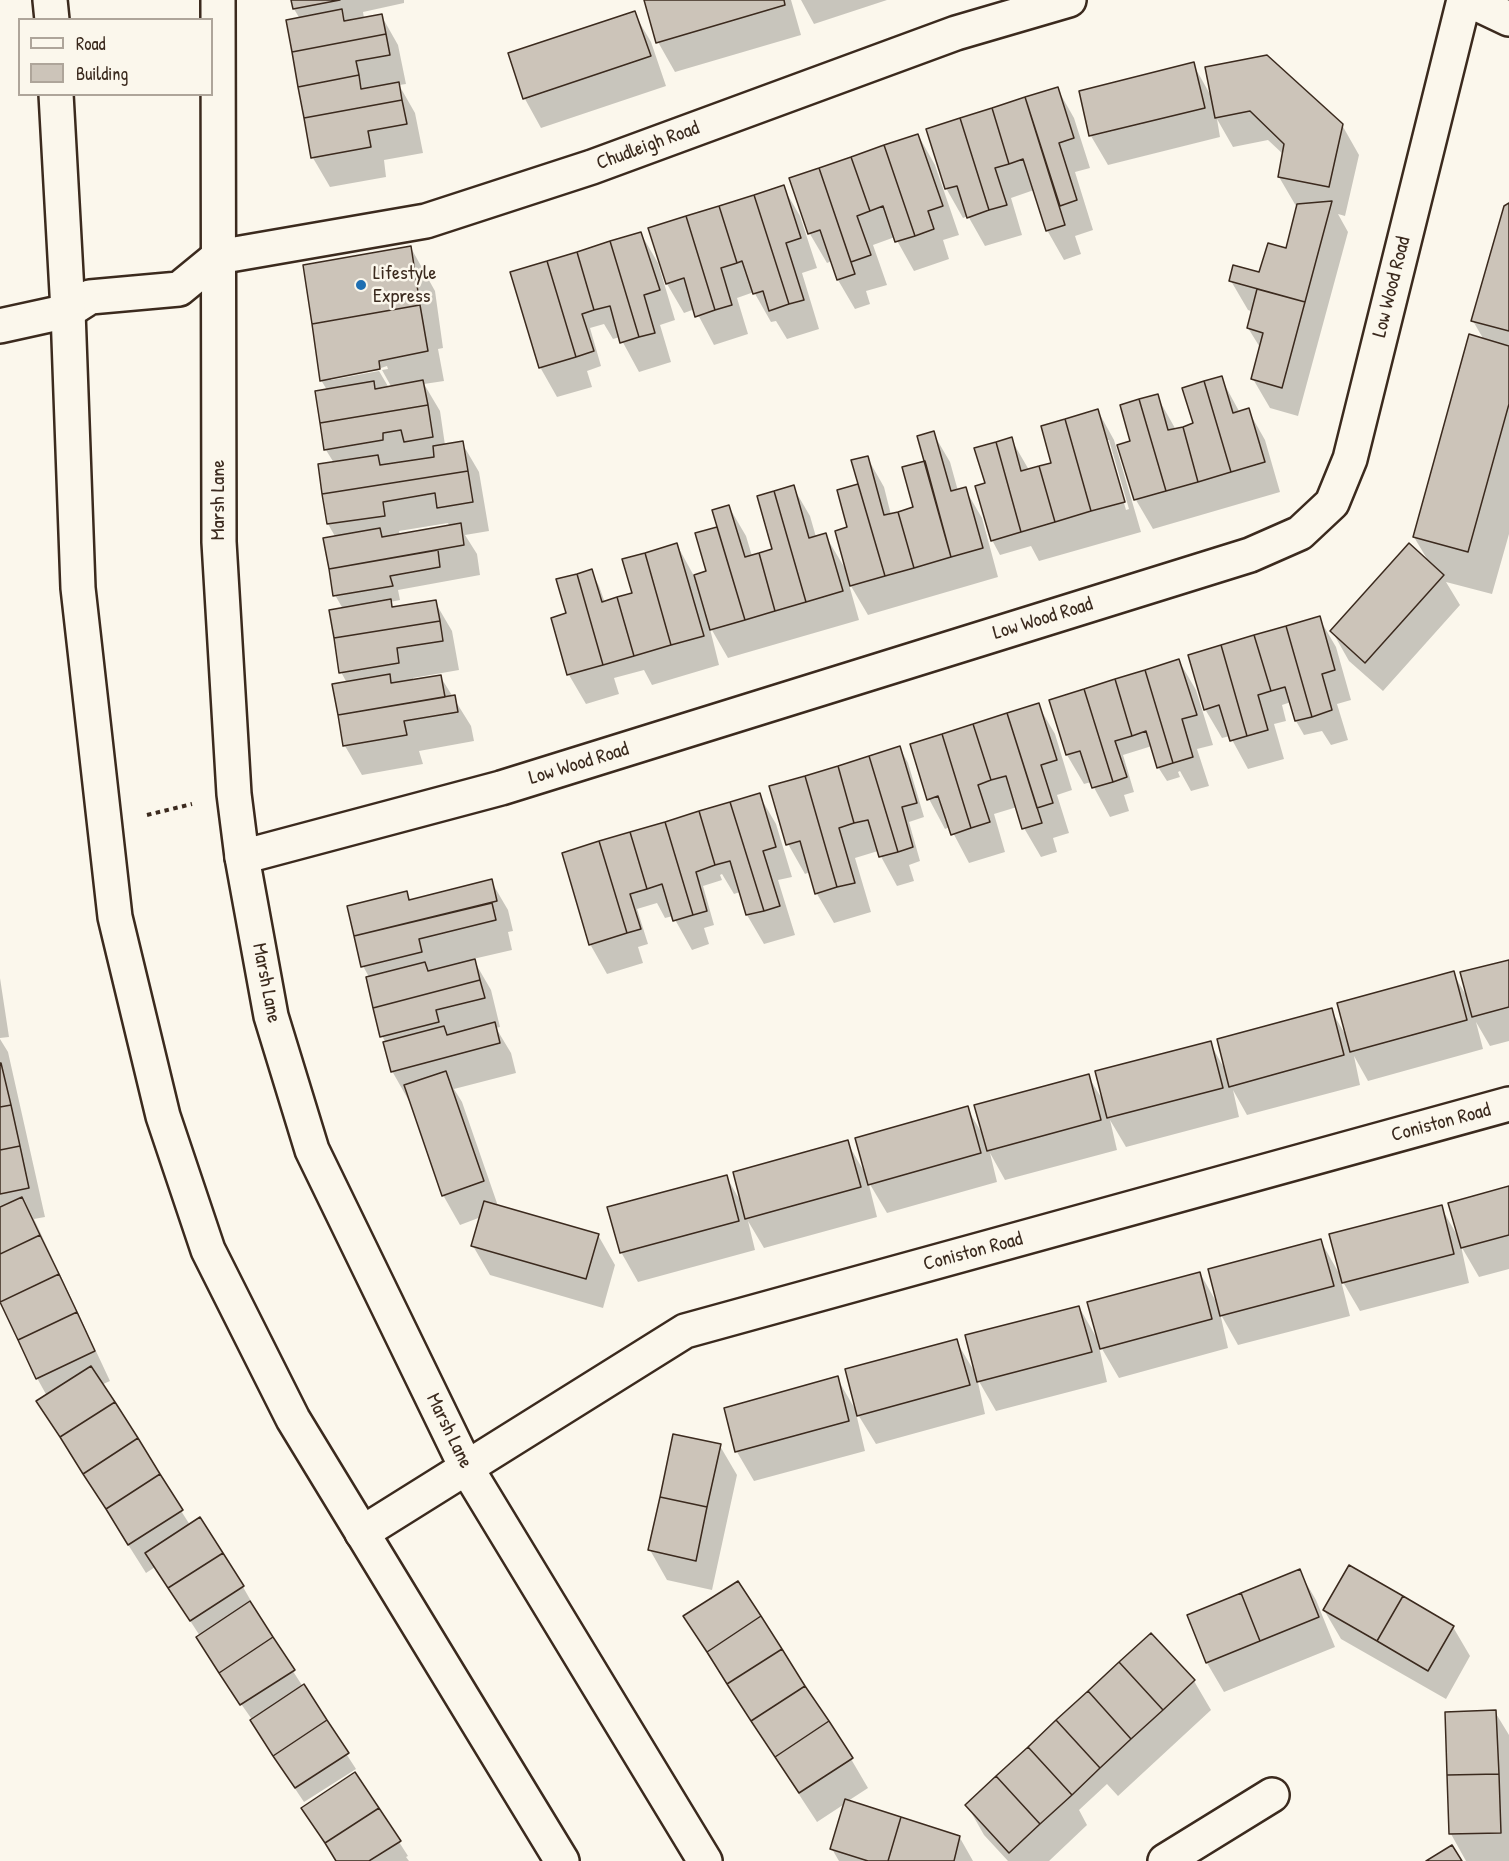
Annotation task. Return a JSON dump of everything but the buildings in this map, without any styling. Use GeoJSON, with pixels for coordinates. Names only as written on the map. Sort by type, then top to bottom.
{"type":"FeatureCollection","features":[{"type":"Feature","properties":{"kind":"street"},"geometry":{"type":"LineString","coordinates":[[50,0],[51,18]]}},
{"type":"Feature","properties":{"kind":"street","name":"Marsh Lane"},"geometry":{"type":"LineString","coordinates":[[218,0],[219,542],[234,794],[242,857],[271,1016],[312,1150],[466,1467],[705,1861]]}},
{"type":"Feature","properties":{"kind":"street","name":"Chudleigh Road"},"geometry":{"type":"LineString","coordinates":[[218,258],[426,221],[592,167],[956,33],[1069,0]]}},
{"type":"Feature","properties":{"kind":"street","name":"Low Wood Road"},"geometry":{"type":"LineString","coordinates":[[242,857],[501,788],[1250,555],[1300,534],[1332,503],[1350,459],[1464,0]]}},
{"type":"Feature","properties":{"kind":"street"},"geometry":{"type":"LineString","coordinates":[[1469,0],[1509,19]]}},
{"type":"Feature","properties":{"kind":"street"},"geometry":{"type":"LineString","coordinates":[[56,96],[68,311],[78,588],[115,917],[163,1116],[208,1250],[294,1419],[562,1861]]}},
{"type":"Feature","properties":{"kind":"street"},"geometry":{"type":"LineString","coordinates":[[0,326],[68,311],[90,297],[179,289],[218,258]]}},
{"type":"Feature","properties":{"kind":"street","name":"Coniston Road"},"geometry":{"type":"LineString","coordinates":[[362,1533],[685,1331],[1509,1104]]}},
{"type":"Feature","properties":{"kind":"street"},"geometry":{"type":"LineString","coordinates":[[1165,1861],[1272,1795]]}},
{"type":"Feature","properties":{"kind":"path"},"geometry":{"type":"LineString","coordinates":[[105,825],[234,794]]}},
{"type":"Feature","properties":{"kind":"place","name":"Lifestyle Express"},"geometry":{"type":"Point","coordinates":[361,285]}}]}
